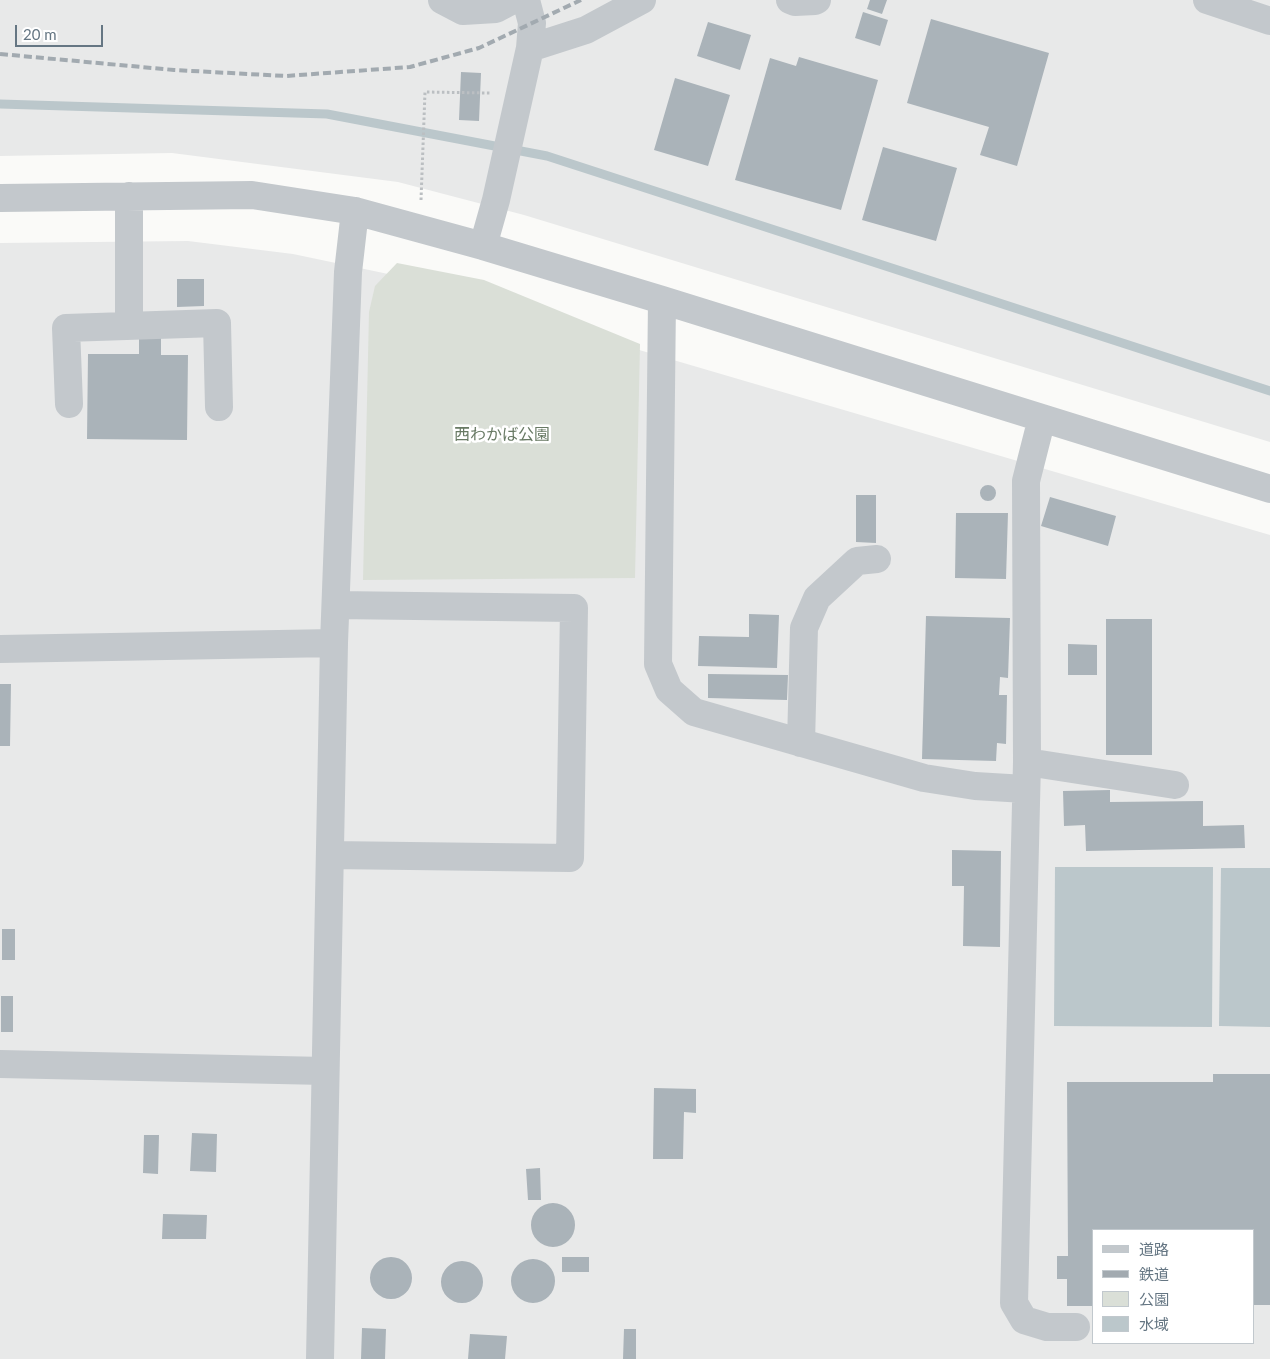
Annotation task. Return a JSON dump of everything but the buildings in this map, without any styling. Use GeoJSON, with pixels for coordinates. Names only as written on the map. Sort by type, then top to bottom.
{"type":"FeatureCollection","features":[{"type":"Feature","properties":{"kind":"street"},"geometry":{"type":"LineString","coordinates":[[442,0],[463,11],[496,9],[513,0]]}},
{"type":"Feature","properties":{"kind":"street"},"geometry":{"type":"LineString","coordinates":[[483,246],[496,200],[530,48],[532,24],[526,0]]}},
{"type":"Feature","properties":{"kind":"street"},"geometry":{"type":"LineString","coordinates":[[530,48],[586,30],[642,0]]}},
{"type":"Feature","properties":{"kind":"street"},"geometry":{"type":"LineString","coordinates":[[790,0],[795,2],[815,2],[817,0]]}},
{"type":"Feature","properties":{"kind":"street"},"geometry":{"type":"LineString","coordinates":[[1207,0],[1270,21]]}},
{"type":"Feature","properties":{"kind":"street"},"geometry":{"type":"LineString","coordinates":[[0,198],[252,195],[355,211],[483,246],[662,300],[1270,489]]}},
{"type":"Feature","properties":{"kind":"street"},"geometry":{"type":"LineString","coordinates":[[129,196],[129,326]]}},
{"type":"Feature","properties":{"kind":"street"},"geometry":{"type":"LineString","coordinates":[[320,1359],[334,643],[348,272],[355,211]]}},
{"type":"Feature","properties":{"kind":"street"},"geometry":{"type":"LineString","coordinates":[[662,300],[658,664],[669,690],[694,712],[924,778],[975,786],[1025,789]]}},
{"type":"Feature","properties":{"kind":"street"},"geometry":{"type":"LineString","coordinates":[[69,404],[66,328],[217,323],[219,407]]}},
{"type":"Feature","properties":{"kind":"street"},"geometry":{"type":"LineString","coordinates":[[1042,418],[1026,481],[1027,762],[1014,1303],[1024,1320],[1047,1327],[1076,1327]]}},
{"type":"Feature","properties":{"kind":"street"},"geometry":{"type":"LineString","coordinates":[[801,743],[804,628],[817,598],[857,561],[877,560]]}},
{"type":"Feature","properties":{"kind":"street"},"geometry":{"type":"LineString","coordinates":[[330,855],[570,858],[574,608],[336,605]]}},
{"type":"Feature","properties":{"kind":"street"},"geometry":{"type":"LineString","coordinates":[[0,649],[334,643]]}},
{"type":"Feature","properties":{"kind":"street"},"geometry":{"type":"LineString","coordinates":[[1027,762],[1174,785]]}},
{"type":"Feature","properties":{"kind":"street"},"geometry":{"type":"LineString","coordinates":[[0,1064],[326,1071]]}},
{"type":"Feature","properties":{"kind":"path"},"geometry":{"type":"LineString","coordinates":[[423,172],[424,92],[492,93]]}},
{"type":"Feature","properties":{"kind":"shaded area"},"geometry":{"type":"Polygon","coordinates":[[[0,0],[1270,0],[1270,442],[524,215],[398,182],[172,153],[0,156],[0,0]]]}},
{"type":"Feature","properties":{"kind":"shaded area"},"geometry":{"type":"Polygon","coordinates":[[[188,241],[293,254],[431,283],[612,342],[1270,535],[1270,1359],[0,1359],[0,243],[188,241]]]}},
{"type":"Feature","properties":{"kind":"green space","name":"西わかば公園"},"geometry":{"type":"Polygon","coordinates":[[[397,263],[484,280],[640,344],[635,578],[363,580],[369,312],[375,286],[397,263]]]}},
{"type":"Feature","properties":{"kind":"water"},"geometry":{"type":"Polygon","coordinates":[[[1055,867],[1213,867],[1212,1027],[1054,1026],[1055,867]]]}},
{"type":"Feature","properties":{"kind":"water"},"geometry":{"type":"Polygon","coordinates":[[[1221,868],[1270,868],[1270,1027],[1219,1026],[1221,868]]]}},
{"type":"Feature","properties":{"kind":"waterway"},"geometry":{"type":"LineString","coordinates":[[0,104],[327,114],[547,156],[1270,391]]}},
{"type":"Feature","properties":{"kind":"railway"},"geometry":{"type":"LineString","coordinates":[[0,54],[174,70],[286,76],[410,67],[479,48],[581,0]]}}]}
